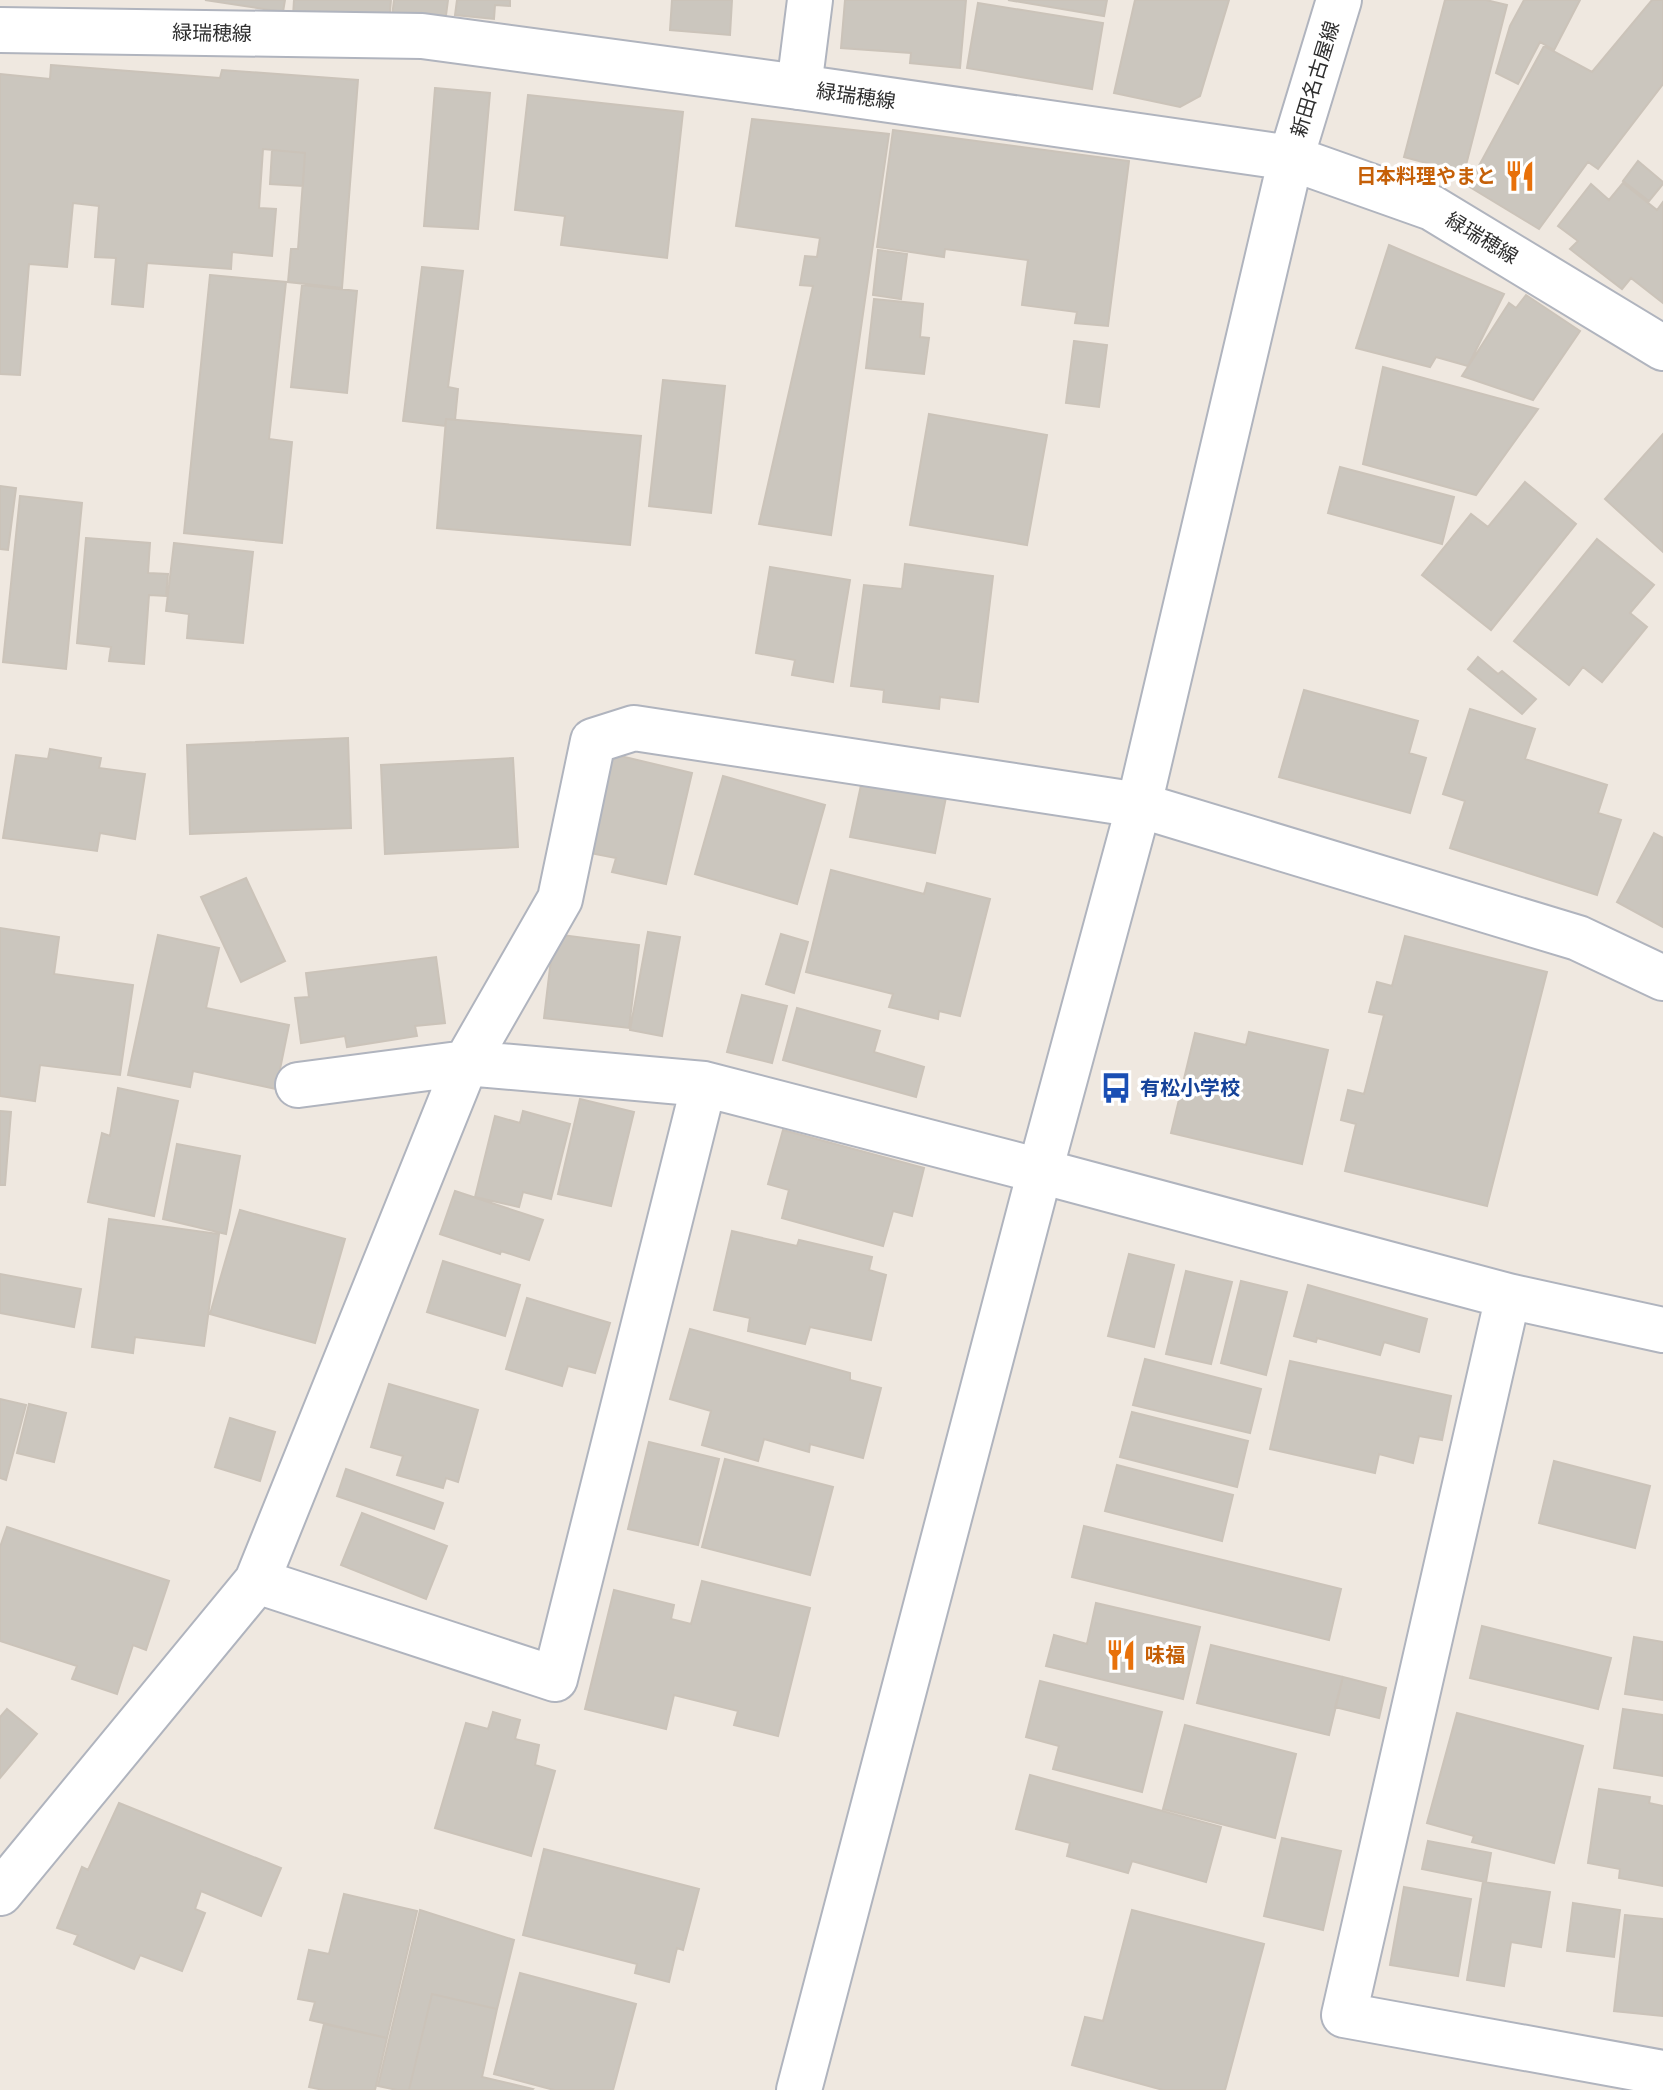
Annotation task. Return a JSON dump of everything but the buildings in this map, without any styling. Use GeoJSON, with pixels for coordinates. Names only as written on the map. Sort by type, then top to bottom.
{"type":"FeatureCollection","features":[{"type":"Feature","properties":{"kind":"street"},"geometry":{"type":"LineString","coordinates":[[799,87],[810,0]]}},
{"type":"Feature","properties":{"kind":"street","name":"新田名古屋線"},"geometry":{"type":"LineString","coordinates":[[799,2090],[1139,805],[1291,158],[1339,0]]}},
{"type":"Feature","properties":{"kind":"street","name":"緑瑞穂線"},"geometry":{"type":"LineString","coordinates":[[0,30],[422,36],[1291,158],[1432,208],[1663,348]]}},
{"type":"Feature","properties":{"kind":"street"},"geometry":{"type":"LineString","coordinates":[[0,1893],[257,1581],[466,1063],[560,899],[593,741],[634,728],[1139,805],[1578,938],[1663,978]]}},
{"type":"Feature","properties":{"kind":"street"},"geometry":{"type":"LineString","coordinates":[[298,1085],[466,1063],[704,1084],[1508,1296],[1663,1330]]}},
{"type":"Feature","properties":{"kind":"street"},"geometry":{"type":"LineString","coordinates":[[257,1581],[555,1679],[704,1084]]}},
{"type":"Feature","properties":{"kind":"street"},"geometry":{"type":"LineString","coordinates":[[1508,1296],[1344,2015],[1663,2073]]}},
{"type":"Feature","properties":{"kind":"place","name":"日本料理やまと"},"geometry":{"type":"Point","coordinates":[1520,176]}},
{"type":"Feature","properties":{"kind":"place","name":"有松小学校"},"geometry":{"type":"Point","coordinates":[1116,1088]}},
{"type":"Feature","properties":{"kind":"place","name":"味福"},"geometry":{"type":"Point","coordinates":[1121,1655]}}]}
